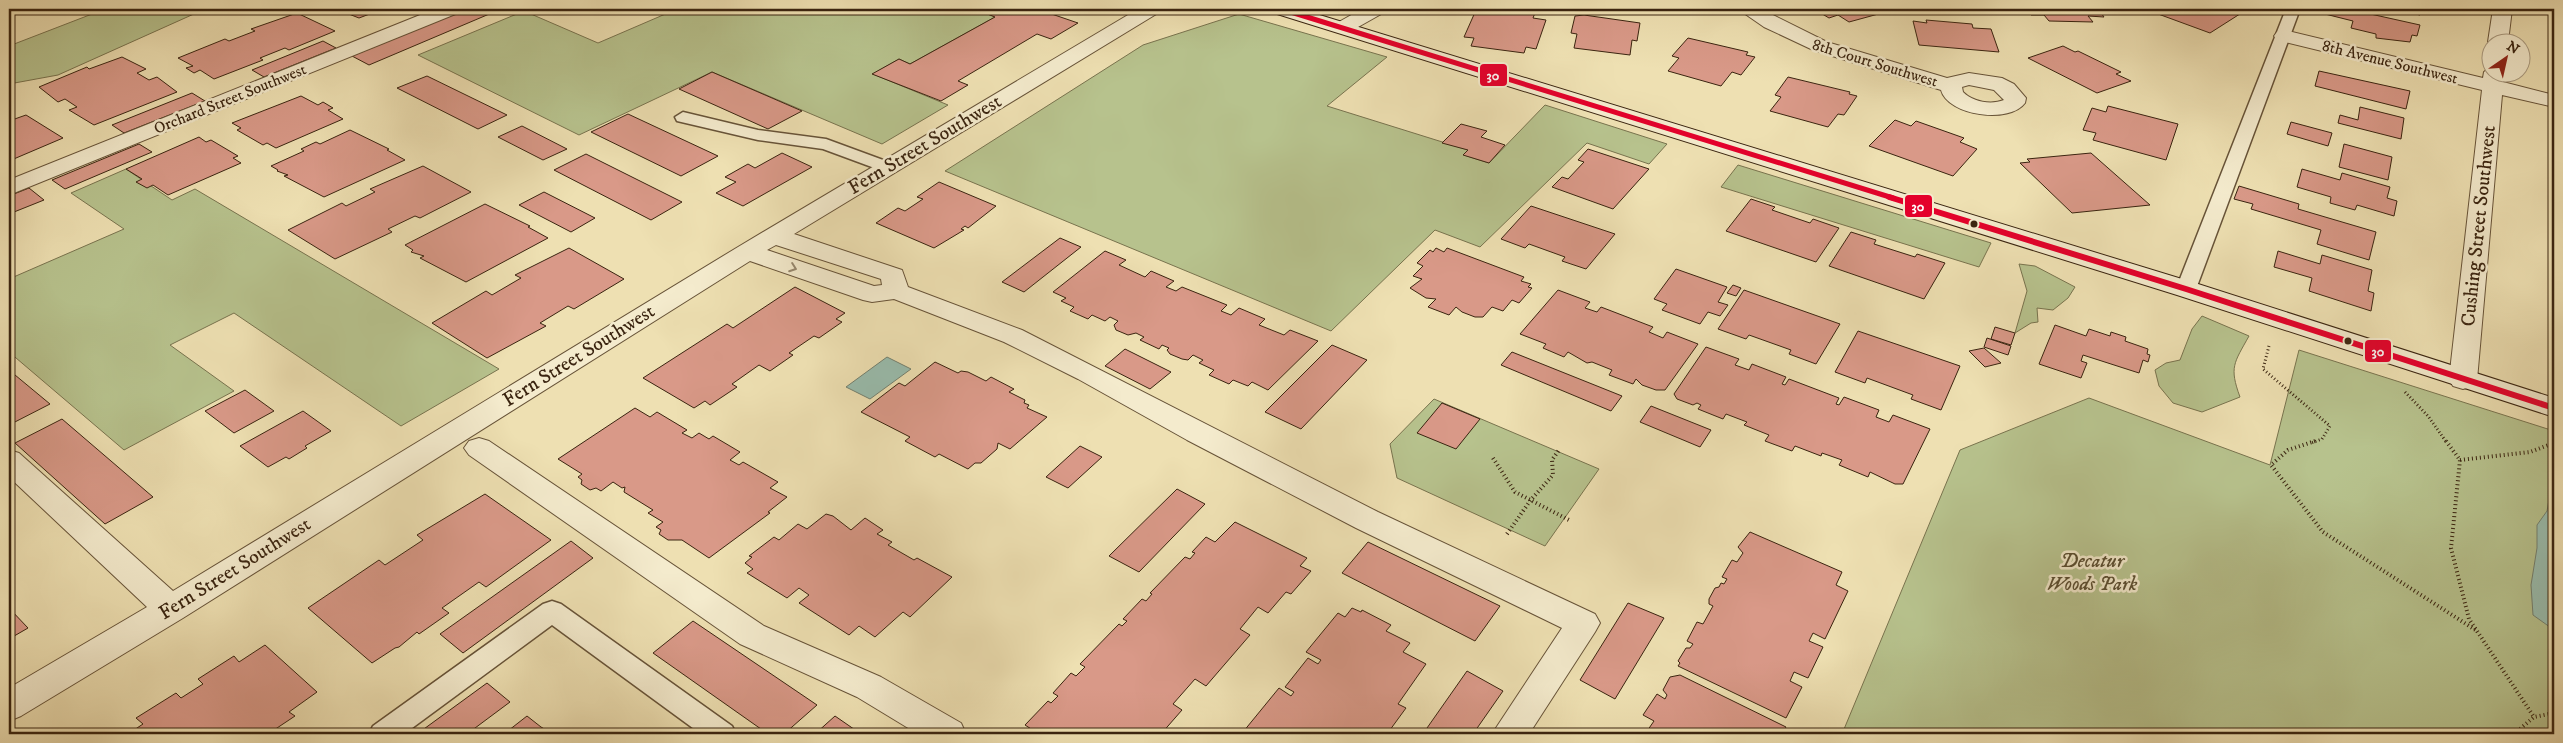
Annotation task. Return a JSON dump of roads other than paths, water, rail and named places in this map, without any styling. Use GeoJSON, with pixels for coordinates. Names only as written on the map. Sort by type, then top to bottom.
{"type":"FeatureCollection","features":[{"type":"Feature","properties":{"kind":"street","name":"Orchard Street Southwest"},"geometry":{"type":"LineString","coordinates":[[9,188],[451,9]]}},
{"type":"Feature","properties":{"kind":"street","name":"Fern Street Southwest"},"geometry":{"type":"LineString","coordinates":[[9,706],[171,609],[747,252],[1151,9]]}},
{"type":"Feature","properties":{"kind":"street"},"geometry":{"type":"LineString","coordinates":[[1280,9],[1344,27],[2186,289],[2554,408]]}},
{"type":"Feature","properties":{"kind":"street"},"geometry":{"type":"LineString","coordinates":[[1344,27],[1376,9]]}},
{"type":"Feature","properties":{"kind":"street","name":"8th Court Southwest"},"geometry":{"type":"LineString","coordinates":[[1748,9],[1809,43],[1845,56],[1951,86]]}},
{"type":"Feature","properties":{"kind":"street"},"geometry":{"type":"LineString","coordinates":[[2499,32],[2502,9]]}},
{"type":"Feature","properties":{"kind":"street","name":"8th Avenue Southwest"},"geometry":{"type":"LineString","coordinates":[[2284,36],[2480,77]]}},
{"type":"Feature","properties":{"kind":"street","name":"Cushing Street Southwest"},"geometry":{"type":"LineString","coordinates":[[2464,380],[2494,82]]}},
{"type":"Feature","properties":{"kind":"street","name":"8th Avenue Southwest"},"geometry":{"type":"LineString","coordinates":[[2499,82],[2554,102]]}},
{"type":"Feature","properties":{"kind":"street"},"geometry":{"type":"LineString","coordinates":[[774,236],[892,275],[896,291]]}},
{"type":"Feature","properties":{"kind":"street"},"geometry":{"type":"LineString","coordinates":[[747,252],[816,277],[872,294],[896,291],[1013,336],[1367,520],[1583,623],[1510,734]]}},
{"type":"Feature","properties":{"kind":"street"},"geometry":{"type":"LineString","coordinates":[[816,277],[841,258]]}},
{"type":"Feature","properties":{"kind":"street"},"geometry":{"type":"LineString","coordinates":[[480,448],[752,635],[869,687],[948,734]]}},
{"type":"Feature","properties":{"kind":"street"},"geometry":{"type":"LineString","coordinates":[[9,460],[171,609]]}},
{"type":"Feature","properties":{"kind":"lane"},"geometry":{"type":"LineString","coordinates":[[2186,289],[2293,9]]}},
{"type":"Feature","properties":{"kind":"lane"},"geometry":{"type":"LineString","coordinates":[[683,117],[758,135],[826,144],[888,168]]}},
{"type":"Feature","properties":{"kind":"lane"},"geometry":{"type":"LineString","coordinates":[[383,734],[552,611],[722,734]]}},
{"type":"Feature","properties":{"kind":"park label","name":"Decatur Woods Park"},"geometry":{"type":"Point","coordinates":[2092,572]}}]}
